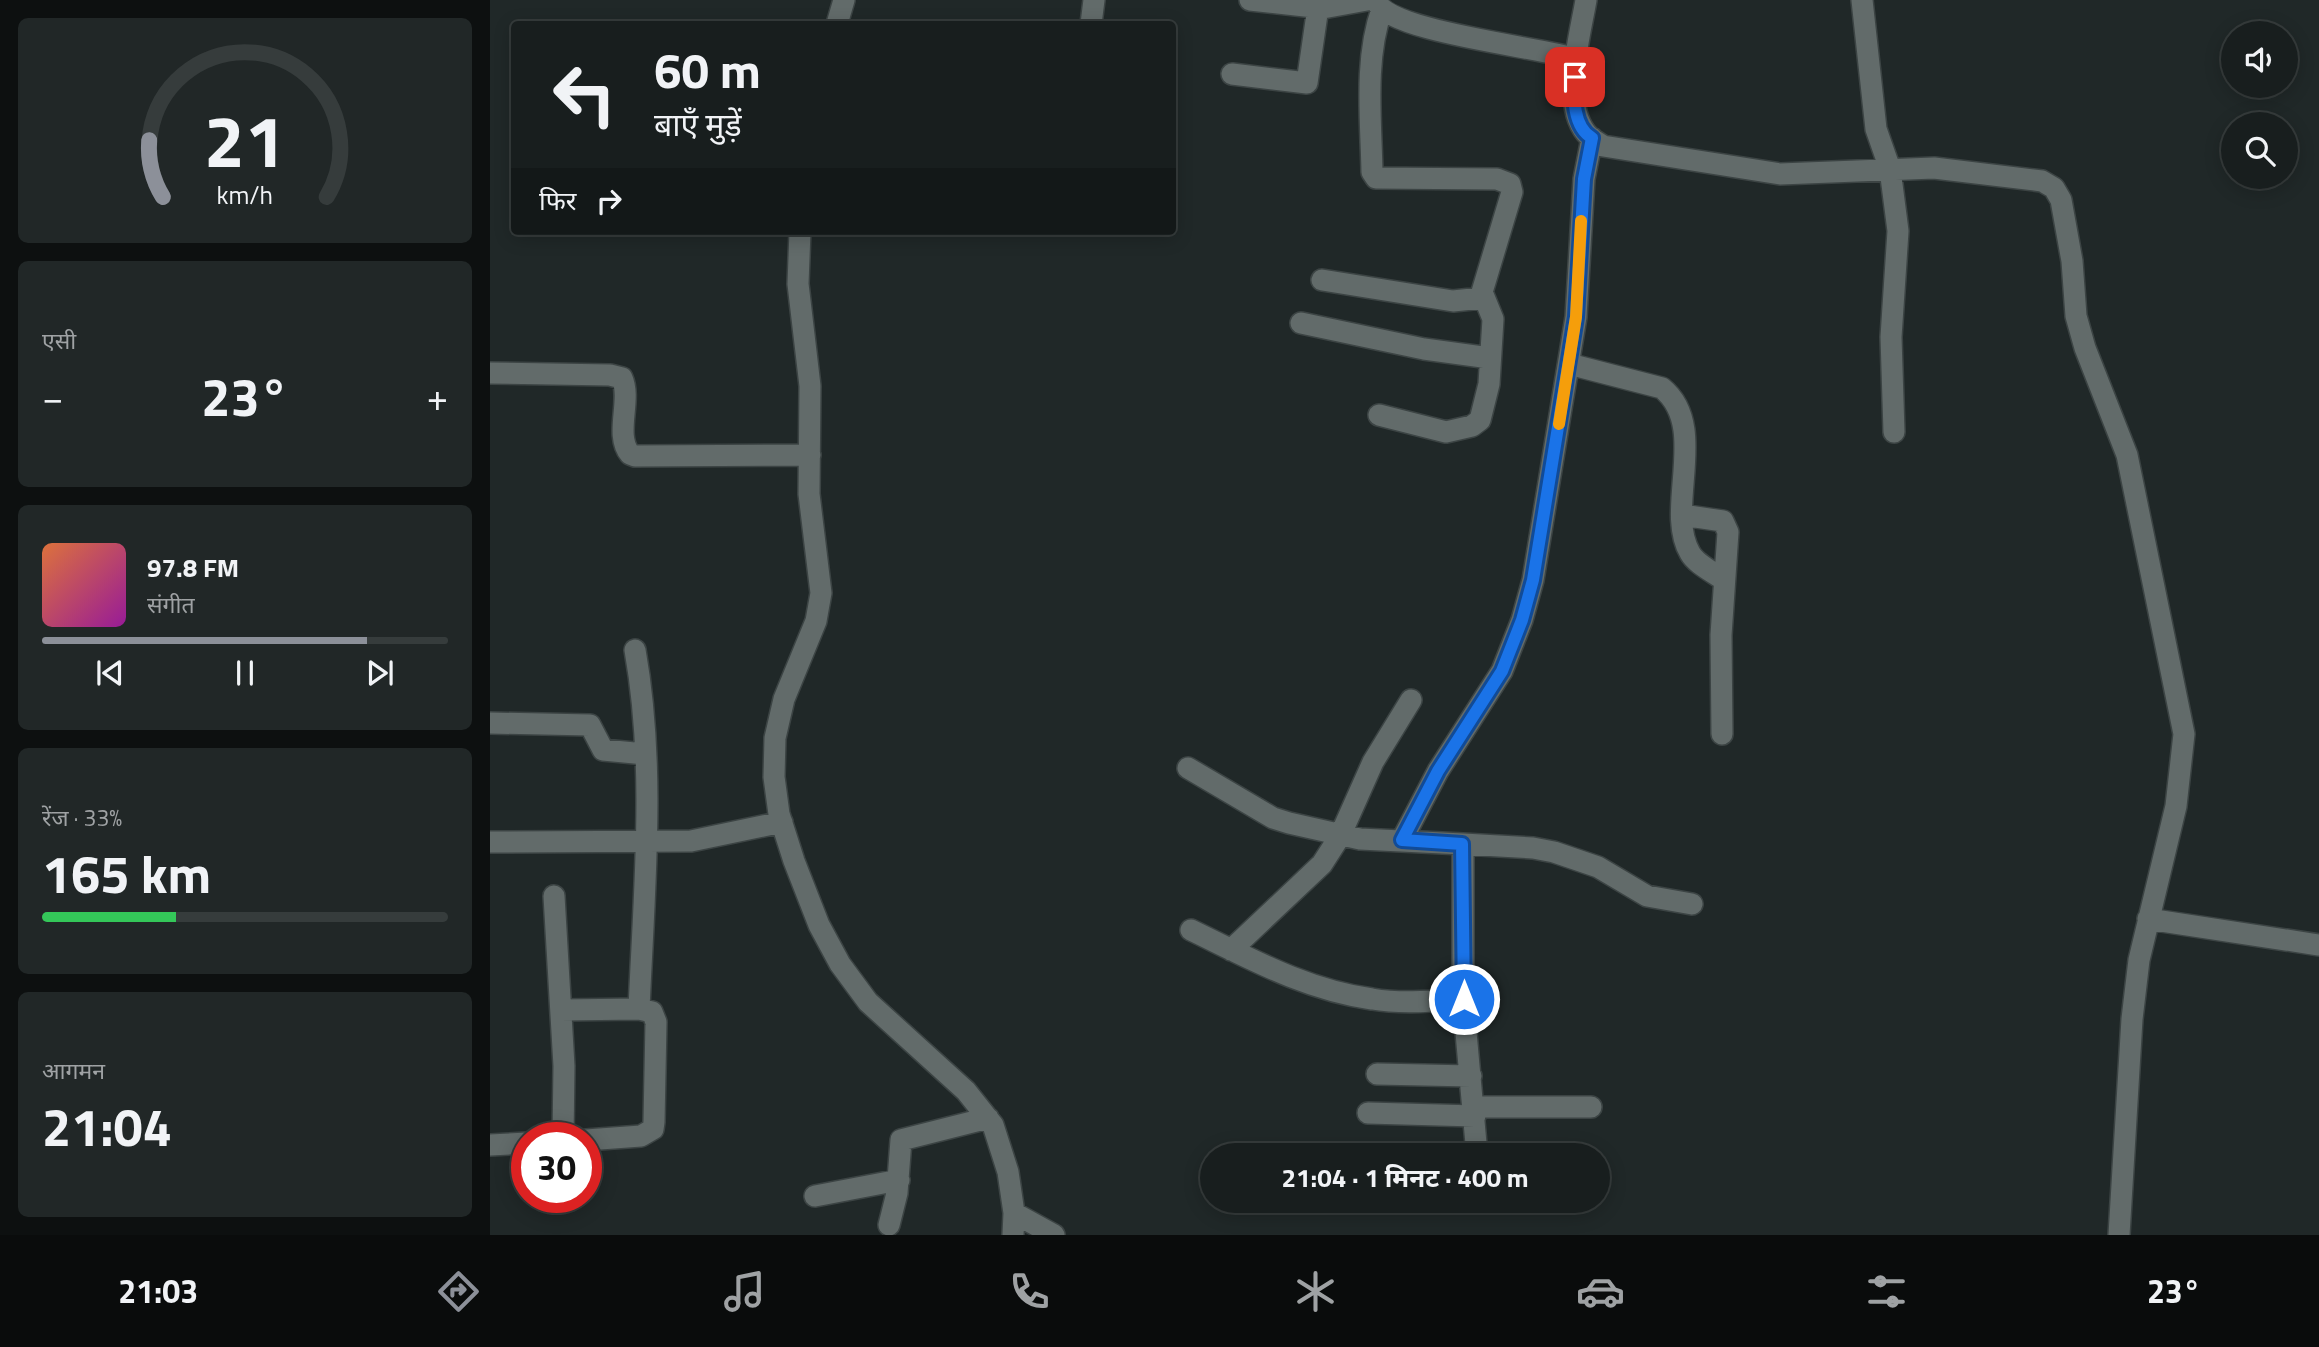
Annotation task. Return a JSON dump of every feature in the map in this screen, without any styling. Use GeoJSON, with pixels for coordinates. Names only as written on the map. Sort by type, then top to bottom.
{"type":"FeatureCollection","features":[{"type":"Feature","properties":{"kind":"street"},"geometry":{"type":"LineString","coordinates":[[838,21],[844,0]]}},
{"type":"Feature","properties":{"kind":"street"},"geometry":{"type":"LineString","coordinates":[[1091,21],[1094,0]]}},
{"type":"Feature","properties":{"kind":"street"},"geometry":{"type":"LineString","coordinates":[[1250,0],[1318,7],[1375,3],[1387,15],[1414,26],[1564,55]]}},
{"type":"Feature","properties":{"kind":"street"},"geometry":{"type":"LineString","coordinates":[[1586,0],[1564,55],[1580,123],[1592,138],[1603,145],[1780,174],[1934,168],[2042,181],[2054,188],[2061,200],[2072,261],[2076,316],[2085,348],[2127,455],[2184,734],[2176,806],[2148,919],[2132,1020],[2119,1235]]}},
{"type":"Feature","properties":{"kind":"street"},"geometry":{"type":"LineString","coordinates":[[1862,0],[1876,129],[1890,169],[1898,232],[1891,337],[1894,432]]}},
{"type":"Feature","properties":{"kind":"street"},"geometry":{"type":"LineString","coordinates":[[1375,3],[1371,88],[1372,172],[1376,178],[1497,179],[1510,184],[1511,192],[1482,298]]}},
{"type":"Feature","properties":{"kind":"street"},"geometry":{"type":"LineString","coordinates":[[1232,74],[1307,83],[1318,7]]}},
{"type":"Feature","properties":{"kind":"street"},"geometry":{"type":"LineString","coordinates":[[1402,840],[1438,771],[1502,671],[1512,649],[1533,580],[1576,317],[1584,179],[1592,138]]}},
{"type":"Feature","properties":{"kind":"street"},"geometry":{"type":"LineString","coordinates":[[800,235],[798,284],[810,386],[812,536],[821,593],[816,621],[784,699],[775,738],[774,777],[782,822],[819,925],[840,964],[868,1002],[965,1091],[988,1118],[1008,1172],[1014,1213],[1013,1235]]}},
{"type":"Feature","properties":{"kind":"street"},"geometry":{"type":"LineString","coordinates":[[1322,280],[1453,301],[1482,298]]}},
{"type":"Feature","properties":{"kind":"street"},"geometry":{"type":"LineString","coordinates":[[1379,415],[1446,432],[1472,426],[1480,420],[1485,407],[1493,319],[1491,309],[1482,298]]}},
{"type":"Feature","properties":{"kind":"street"},"geometry":{"type":"LineString","coordinates":[[1301,323],[1423,349],[1490,358]]}},
{"type":"Feature","properties":{"kind":"street"},"geometry":{"type":"LineString","coordinates":[[1569,364],[1662,388],[1673,397],[1681,418],[1686,457],[1682,515],[1690,553],[1724,580]]}},
{"type":"Feature","properties":{"kind":"street"},"geometry":{"type":"LineString","coordinates":[[490,373],[610,375],[622,378],[626,390],[625,444],[630,454],[635,456],[741,453],[810,455]]}},
{"type":"Feature","properties":{"kind":"street"},"geometry":{"type":"LineString","coordinates":[[1682,515],[1723,520],[1727,525],[1722,734]]}},
{"type":"Feature","properties":{"kind":"street"},"geometry":{"type":"LineString","coordinates":[[635,650],[642,688],[645,754],[639,1009]]}},
{"type":"Feature","properties":{"kind":"street"},"geometry":{"type":"LineString","coordinates":[[1231,950],[1322,864],[1340,836],[1373,762],[1411,700]]}},
{"type":"Feature","properties":{"kind":"street"},"geometry":{"type":"LineString","coordinates":[[490,723],[590,724],[603,750],[645,754]]}},
{"type":"Feature","properties":{"kind":"street"},"geometry":{"type":"LineString","coordinates":[[1188,768],[1281,820],[1340,836],[1533,848],[1566,855],[1598,867],[1647,895],[1692,904]]}},
{"type":"Feature","properties":{"kind":"street"},"geometry":{"type":"LineString","coordinates":[[490,842],[691,841],[782,822]]}},
{"type":"Feature","properties":{"kind":"street"},"geometry":{"type":"LineString","coordinates":[[1462,844],[1464,999],[1475,1143]]}},
{"type":"Feature","properties":{"kind":"street"},"geometry":{"type":"LineString","coordinates":[[554,896],[561,1010],[563,1122]]}},
{"type":"Feature","properties":{"kind":"street"},"geometry":{"type":"LineString","coordinates":[[2148,919],[2319,945]]}},
{"type":"Feature","properties":{"kind":"street"},"geometry":{"type":"LineString","coordinates":[[1191,930],[1281,974],[1332,992],[1373,1000],[1464,999]]}},
{"type":"Feature","properties":{"kind":"street"},"geometry":{"type":"LineString","coordinates":[[561,1010],[639,1009],[652,1012],[656,1022],[653,1129],[648,1134],[634,1138],[602,1139]]}},
{"type":"Feature","properties":{"kind":"street"},"geometry":{"type":"LineString","coordinates":[[1377,1074],[1471,1076]]}},
{"type":"Feature","properties":{"kind":"street"},"geometry":{"type":"LineString","coordinates":[[1368,1113],[1591,1107]]}},
{"type":"Feature","properties":{"kind":"street"},"geometry":{"type":"LineString","coordinates":[[889,1225],[899,1180],[901,1140],[988,1118]]}},
{"type":"Feature","properties":{"kind":"street"},"geometry":{"type":"LineString","coordinates":[[490,1145],[511,1144]]}},
{"type":"Feature","properties":{"kind":"street"},"geometry":{"type":"LineString","coordinates":[[815,1196],[899,1180]]}},
{"type":"Feature","properties":{"kind":"street"},"geometry":{"type":"LineString","coordinates":[[1014,1213],[1054,1235]]}},
{"type":"Feature","properties":{"kind":"slow traffic"},"geometry":{"type":"LineString","coordinates":[[1559,424],[1576,317],[1581,221]]}},
{"type":"Feature","properties":{"kind":"route"},"geometry":{"type":"LineString","coordinates":[[1464,999],[1462,844],[1402,840],[1438,771],[1502,671],[1522,620],[1533,580],[1576,317],[1584,179],[1592,138],[1580,123],[1573,96],[1575,77]]}}]}
